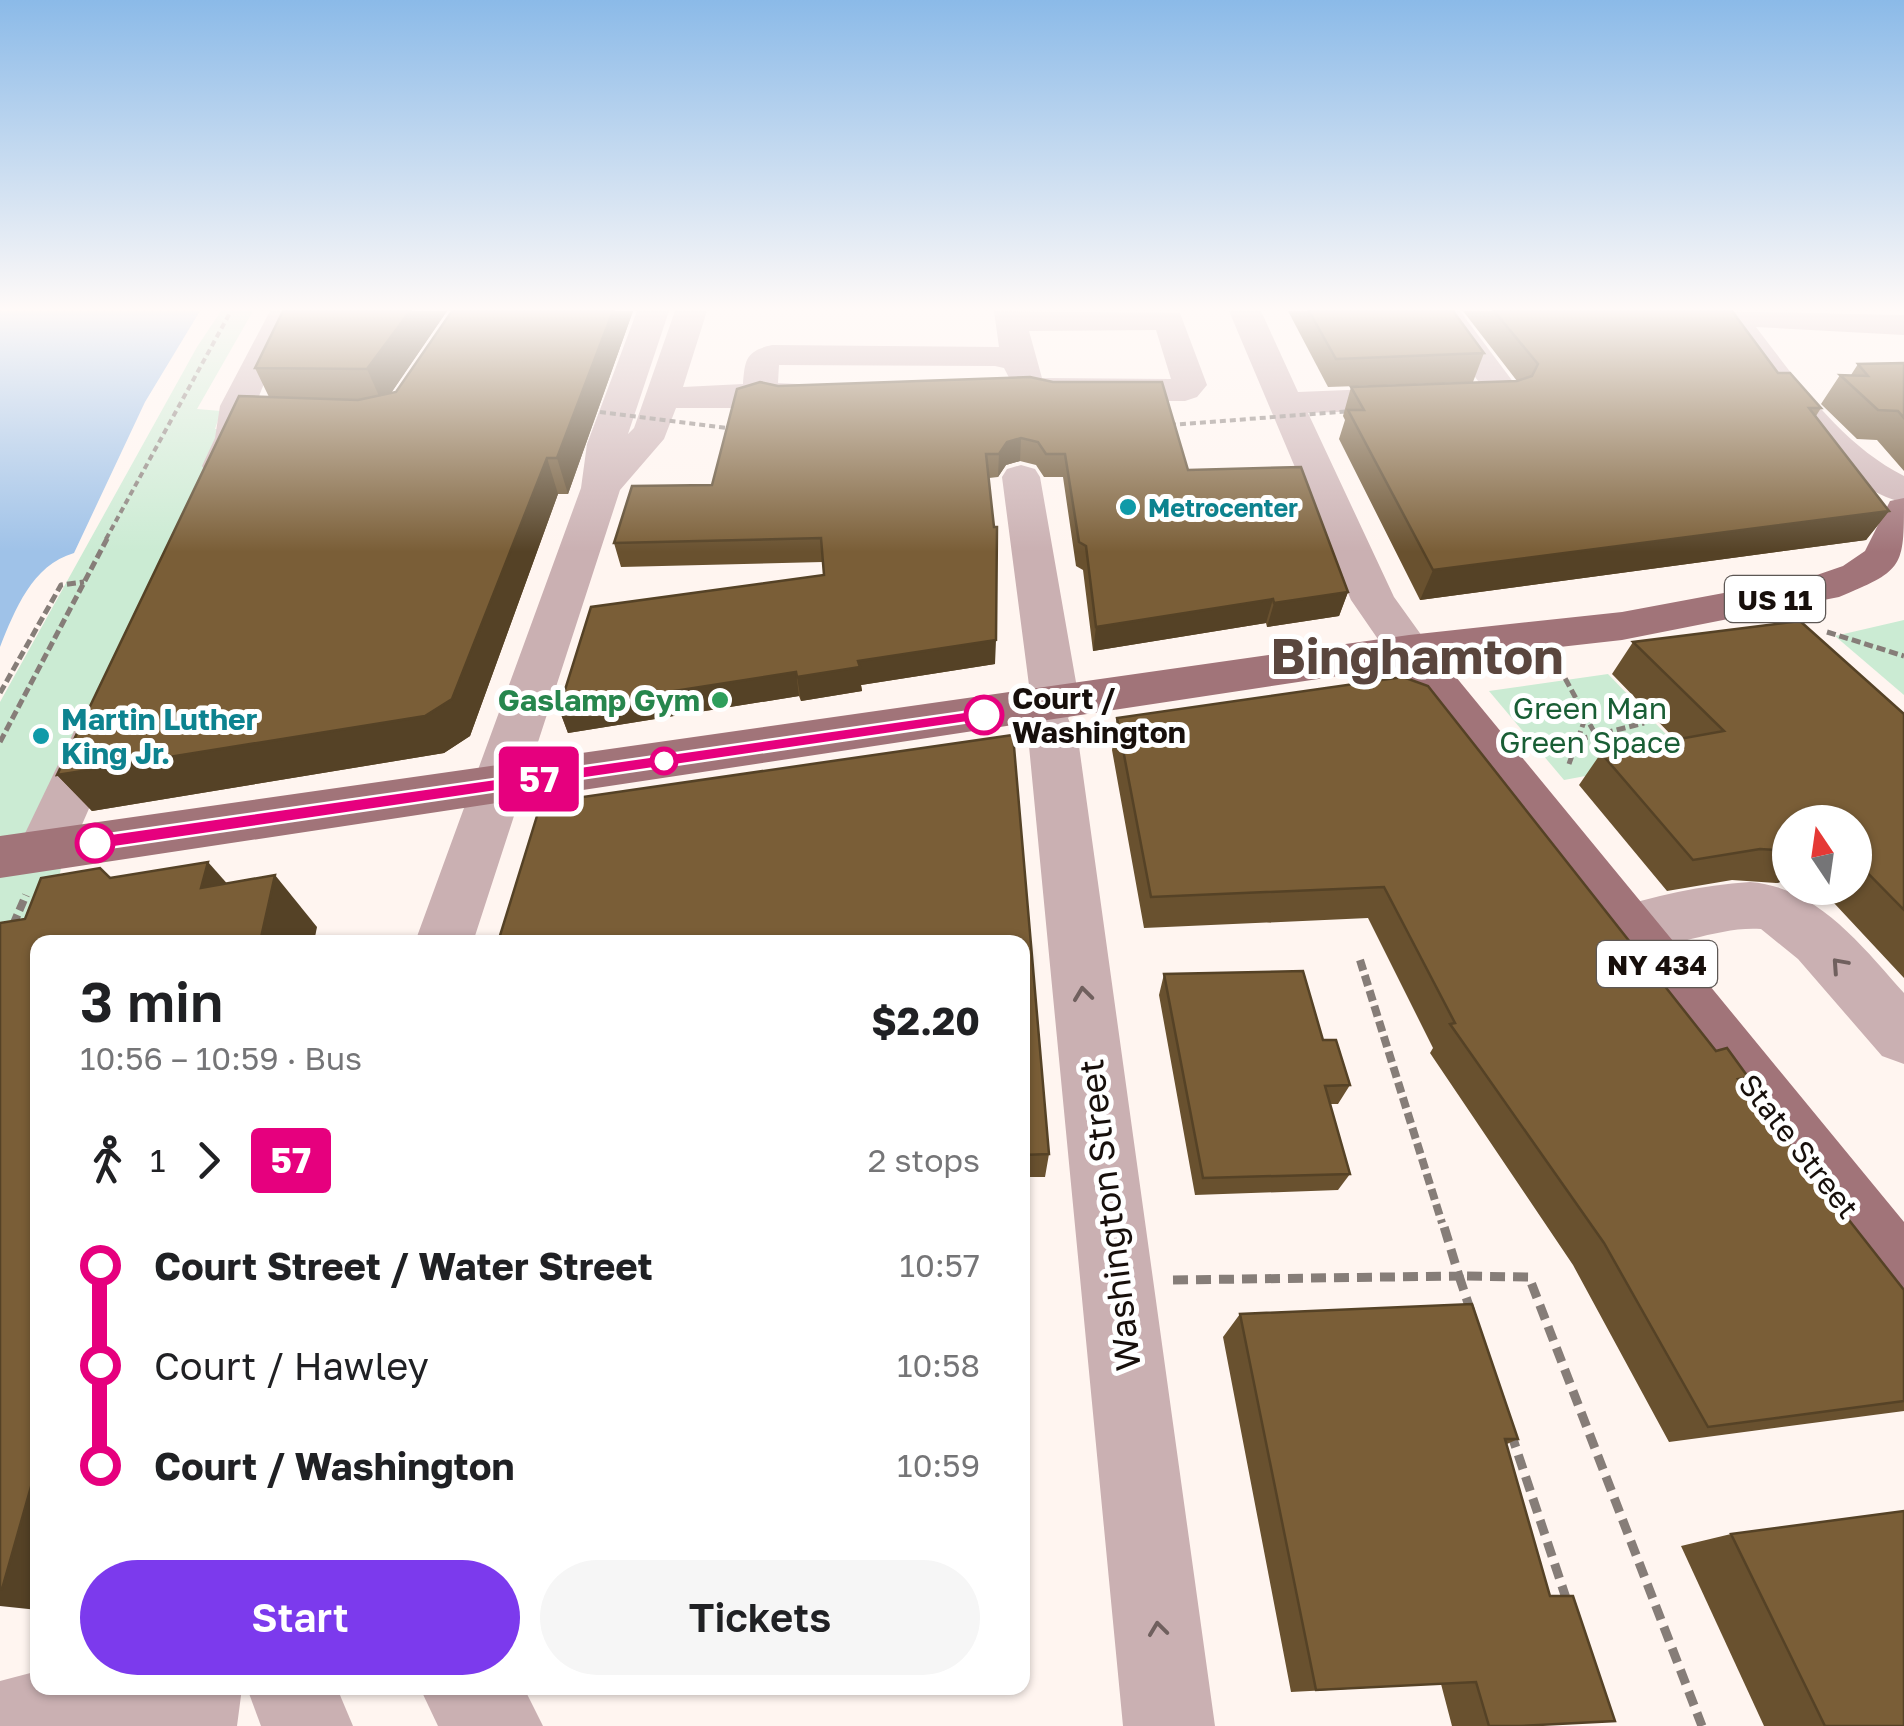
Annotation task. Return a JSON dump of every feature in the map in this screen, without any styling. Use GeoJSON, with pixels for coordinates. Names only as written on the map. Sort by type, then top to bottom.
{"type":"FeatureCollection","features":[{"type":"Feature","properties":{"kind":"main road","name":"US 11"},"geometry":{"type":"LineString","coordinates":[[22,854],[1409,650],[1622,626],[1837,584],[1880,560],[1894,541],[1902,515]]}},
{"type":"Feature","properties":{"kind":"main road","name":"US 11"},"geometry":{"type":"LineString","coordinates":[[1622,626],[1797,631],[1859,604],[1904,578]]}},
{"type":"Feature","properties":{"kind":"main road","name":"State Street"},"geometry":{"type":"LineString","coordinates":[[1409,650],[1904,1279]]}},
{"type":"Feature","properties":{"kind":"street"},"geometry":{"type":"LineString","coordinates":[[201,510],[234,438],[250,418],[238,406],[245,392]]}},
{"type":"Feature","properties":{"kind":"street"},"geometry":{"type":"LineString","coordinates":[[446,935],[601,488],[612,402],[617,392]]}},
{"type":"Feature","properties":{"kind":"street"},"geometry":{"type":"LineString","coordinates":[[601,488],[644,442],[665,392]]}},
{"type":"Feature","properties":{"kind":"street"},"geometry":{"type":"LineString","coordinates":[[612,402],[664,395],[742,397],[756,392]]}},
{"type":"Feature","properties":{"kind":"street"},"geometry":{"type":"LineString","coordinates":[[768,392],[855,392]]}},
{"type":"Feature","properties":{"kind":"street","name":"State Street"},"geometry":{"type":"LineString","coordinates":[[1285,392],[1286,403],[1372,600],[1409,650]]}},
{"type":"Feature","properties":{"kind":"street"},"geometry":{"type":"LineString","coordinates":[[1286,403],[1475,396],[1473,392]]}},
{"type":"Feature","properties":{"kind":"street"},"geometry":{"type":"LineString","coordinates":[[1789,392],[1823,457],[1902,515]]}},
{"type":"Feature","properties":{"kind":"street","name":"Washington Street"},"geometry":{"type":"LineString","coordinates":[[1021,477],[1169,1726]]}},
{"type":"Feature","properties":{"kind":"street"},"geometry":{"type":"LineString","coordinates":[[22,854],[118,689]]}},
{"type":"Feature","properties":{"kind":"street"},"geometry":{"type":"LineString","coordinates":[[1628,928],[1750,905],[1780,910],[1804,927],[1904,1037]]}},
{"type":"Feature","properties":{"kind":"street"},"geometry":{"type":"LineString","coordinates":[[2,1726],[119,1695]]}},
{"type":"Feature","properties":{"kind":"street"},"geometry":{"type":"LineString","coordinates":[[190,1726],[195,1695]]}},
{"type":"Feature","properties":{"kind":"street"},"geometry":{"type":"LineString","coordinates":[[295,1695],[307,1726]]}},
{"type":"Feature","properties":{"kind":"street"},"geometry":{"type":"LineString","coordinates":[[471,1695],[497,1726]]}},
{"type":"Feature","properties":{"kind":"path"},"geometry":{"type":"LineString","coordinates":[[0,742],[184,392]]}},
{"type":"Feature","properties":{"kind":"path"},"geometry":{"type":"LineString","coordinates":[[1164,426],[1370,410],[1364,400]]}},
{"type":"Feature","properties":{"kind":"path"},"geometry":{"type":"LineString","coordinates":[[612,402],[736,429]]}},
{"type":"Feature","properties":{"kind":"path"},"geometry":{"type":"LineString","coordinates":[[0,693],[61,584],[85,582]]}},
{"type":"Feature","properties":{"kind":"path"},"geometry":{"type":"LineString","coordinates":[[1797,631],[1904,656]]}},
{"type":"Feature","properties":{"kind":"path"},"geometry":{"type":"LineString","coordinates":[[1542,633],[1606,754]]}},
{"type":"Feature","properties":{"kind":"path"},"geometry":{"type":"LineString","coordinates":[[1569,764],[1592,700]]}},
{"type":"Feature","properties":{"kind":"path"},"geometry":{"type":"LineString","coordinates":[[1496,761],[1644,723]]}},
{"type":"Feature","properties":{"kind":"path"},"geometry":{"type":"LineString","coordinates":[[1360,960],[1478,1332]]}},
{"type":"Feature","properties":{"kind":"path"},"geometry":{"type":"LineString","coordinates":[[1116,1280],[1529,1277],[1702,1726]]}},
{"type":"Feature","properties":{"kind":"path"},"geometry":{"type":"LineString","coordinates":[[1508,1426],[1570,1614]]}},
{"type":"Feature","properties":{"kind":"green space"},"geometry":{"type":"Polygon","coordinates":[[[172,392],[207,392],[197,409],[221,411],[215,429],[254,430],[73,814],[56,891],[40,935],[30,935],[30,961],[0,1042],[0,702],[172,392]]]}},
{"type":"Feature","properties":{"kind":"green space"},"geometry":{"type":"Polygon","coordinates":[[[1904,620],[1904,695],[1835,636],[1904,620]]]}},
{"type":"Feature","properties":{"kind":"green space","name":"Green Man Green Space"},"geometry":{"type":"Polygon","coordinates":[[[1608,674],[1688,757],[1564,780],[1489,691],[1608,674]]]}},
{"type":"Feature","properties":{"kind":"water"},"geometry":{"type":"Polygon","coordinates":[[[0,392],[151,392],[74,553],[59,559],[36,578],[19,604],[0,647],[0,392]]]}},
{"type":"Feature","properties":{"kind":"building"},"geometry":{"type":"Polygon","coordinates":[[[396,392],[582,392],[557,458],[547,458],[452,699],[425,716],[57,775],[239,396],[358,400],[396,392]]]}},
{"type":"Feature","properties":{"kind":"building"},"geometry":{"type":"Polygon","coordinates":[[[736,392],[1165,392],[1188,470],[1301,467],[1348,592],[1274,603],[1273,599],[1096,627],[1086,546],[1079,542],[1065,454],[1046,454],[1038,442],[1021,438],[1007,442],[999,454],[986,454],[997,527],[996,640],[858,661],[860,667],[797,677],[796,672],[559,709],[591,607],[824,575],[821,538],[614,543],[632,486],[712,485],[736,392]]]}},
{"type":"Feature","properties":{"kind":"building"},"geometry":{"type":"Polygon","coordinates":[[[1354,392],[1806,392],[1821,408],[1809,408],[1889,511],[1433,570],[1348,410],[1364,410],[1354,392]]]}},
{"type":"Feature","properties":{"kind":"building"},"geometry":{"type":"Polygon","coordinates":[[[1858,392],[1904,392],[1904,418],[1898,411],[1878,410],[1858,392]]]}},
{"type":"Feature","properties":{"kind":"building"},"geometry":{"type":"Polygon","coordinates":[[[1800,621],[1904,714],[1904,910],[1872,877],[1872,805],[1772,805],[1772,850],[1693,860],[1601,753],[1724,731],[1633,642],[1800,621]]]}},
{"type":"Feature","properties":{"kind":"building"},"geometry":{"type":"Polygon","coordinates":[[[1403,677],[1428,686],[1716,1051],[1727,1048],[1748,1077],[1738,1079],[1904,1290],[1904,1401],[1708,1427],[1604,1243],[1450,1024],[1455,1023],[1384,887],[1151,897],[1117,718],[1403,677]]]}},
{"type":"Feature","properties":{"kind":"building"},"geometry":{"type":"Polygon","coordinates":[[[1013,735],[1049,1154],[1030,1155],[1030,935],[500,935],[541,803],[1013,735]]]}},
{"type":"Feature","properties":{"kind":"building"},"geometry":{"type":"Polygon","coordinates":[[[208,862],[201,888],[275,875],[262,935],[30,935],[30,1490],[0,1589],[0,923],[25,919],[41,878],[100,868],[110,878],[208,862]]]}},
{"type":"Feature","properties":{"kind":"building"},"geometry":{"type":"Polygon","coordinates":[[[1303,971],[1323,1040],[1336,1040],[1350,1085],[1325,1086],[1350,1174],[1203,1178],[1164,974],[1303,971]]]}},
{"type":"Feature","properties":{"kind":"building"},"geometry":{"type":"Polygon","coordinates":[[[1472,1304],[1518,1439],[1505,1439],[1550,1596],[1573,1596],[1615,1721],[1489,1726],[1476,1682],[1316,1690],[1240,1314],[1472,1304]]]}},
{"type":"Feature","properties":{"kind":"building"},"geometry":{"type":"Polygon","coordinates":[[[1904,1511],[1904,1726],[1825,1726],[1731,1534],[1904,1511]]]}},
{"type":"Feature","properties":{"kind":"bus line","name":"57"},"geometry":{"type":"LineString","coordinates":[[95,843],[984,715]]}},
{"type":"Feature","properties":{"kind":"place","name":"Metrocenter"},"geometry":{"type":"Point","coordinates":[1128,507]}},
{"type":"Feature","properties":{"kind":"place","name":"Gaslamp Gym"},"geometry":{"type":"Point","coordinates":[720,700]}},
{"type":"Feature","properties":{"kind":"place","name":"Court / Washington"},"geometry":{"type":"Point","coordinates":[984,715]}},
{"type":"Feature","properties":{"kind":"place","name":"Martin Luther King Jr."},"geometry":{"type":"Point","coordinates":[41,736]}},
{"type":"Feature","properties":{"kind":"district","name":"Binghamton"},"geometry":{"type":"Point","coordinates":[1417,655]}}]}
